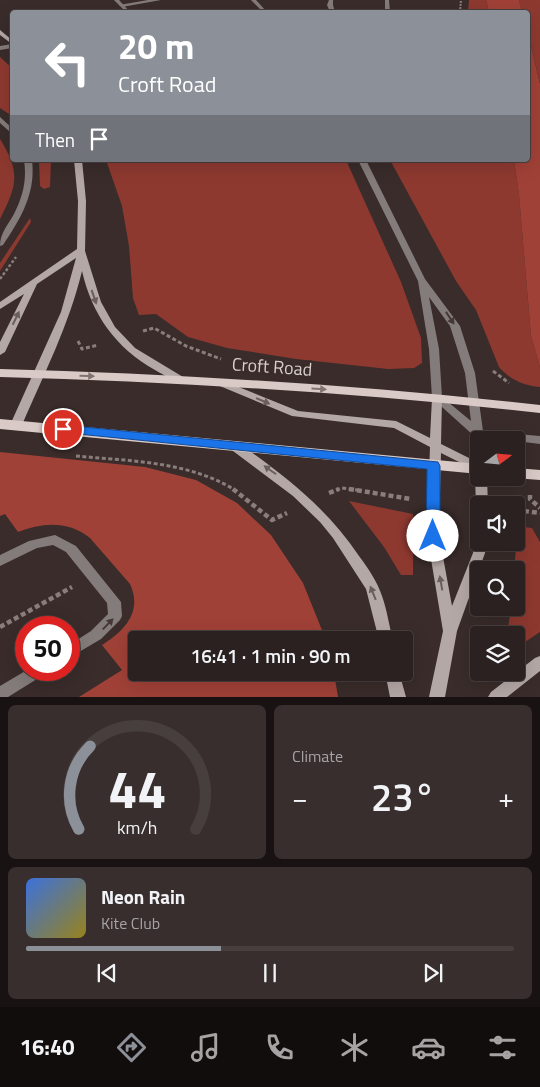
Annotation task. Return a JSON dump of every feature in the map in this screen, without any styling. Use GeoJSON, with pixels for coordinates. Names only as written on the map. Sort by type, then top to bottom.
{"type":"FeatureCollection","features":[{"type":"Feature","properties":{"kind":"main road"},"geometry":{"type":"LineString","coordinates":[[0,32],[10,42]]}},
{"type":"Feature","properties":{"kind":"main road"},"geometry":{"type":"LineString","coordinates":[[16,425],[57,331],[74,285],[81,250],[82,184],[78,162]]}},
{"type":"Feature","properties":{"kind":"main road"},"geometry":{"type":"LineString","coordinates":[[0,306],[81,250]]}},
{"type":"Feature","properties":{"kind":"main road"},"geometry":{"type":"LineString","coordinates":[[81,250],[96,304],[103,317],[132,352],[146,362],[183,380]]}},
{"type":"Feature","properties":{"kind":"main road"},"geometry":{"type":"LineString","coordinates":[[0,352],[33,283]]}},
{"type":"Feature","properties":{"kind":"main road","name":"Croft Road"},"geometry":{"type":"LineString","coordinates":[[0,374],[218,382],[437,398],[540,409]]}},
{"type":"Feature","properties":{"kind":"main road"},"geometry":{"type":"LineString","coordinates":[[218,382],[296,414],[393,424],[470,464]]}},
{"type":"Feature","properties":{"kind":"main road"},"geometry":{"type":"LineString","coordinates":[[437,398],[434,446],[433,536],[450,631]]}},
{"type":"Feature","properties":{"kind":"main road"},"geometry":{"type":"LineString","coordinates":[[0,424],[470,468]]}},
{"type":"Feature","properties":{"kind":"main road"},"geometry":{"type":"LineString","coordinates":[[233,445],[281,478],[310,502],[338,535],[368,580],[384,631]]}},
{"type":"Feature","properties":{"kind":"main road"},"geometry":{"type":"LineString","coordinates":[[525,474],[540,475]]}},
{"type":"Feature","properties":{"kind":"main road"},"geometry":{"type":"LineString","coordinates":[[437,697],[450,631],[480,551]]}},
{"type":"Feature","properties":{"kind":"main road"},"geometry":{"type":"LineString","coordinates":[[496,697],[540,662]]}},
{"type":"Feature","properties":{"kind":"main road"},"geometry":{"type":"LineString","coordinates":[[394,681],[398,697]]}},
{"type":"Feature","properties":{"kind":"street"},"geometry":{"type":"LineString","coordinates":[[116,0],[126,10]]}},
{"type":"Feature","properties":{"kind":"street"},"geometry":{"type":"LineString","coordinates":[[122,5],[159,0]]}},
{"type":"Feature","properties":{"kind":"street"},"geometry":{"type":"LineString","coordinates":[[253,0],[263,10]]}},
{"type":"Feature","properties":{"kind":"street"},"geometry":{"type":"LineString","coordinates":[[0,120],[10,129]]}},
{"type":"Feature","properties":{"kind":"street"},"geometry":{"type":"LineString","coordinates":[[0,243],[27,195],[30,174],[28,162]]}},
{"type":"Feature","properties":{"kind":"street"},"geometry":{"type":"LineString","coordinates":[[363,162],[421,279],[455,326],[470,374],[478,431]]}},
{"type":"Feature","properties":{"kind":"street"},"geometry":{"type":"LineString","coordinates":[[421,279],[434,349],[437,398],[473,431]]}},
{"type":"Feature","properties":{"kind":"street"},"geometry":{"type":"LineString","coordinates":[[525,439],[540,440]]}},
{"type":"Feature","properties":{"kind":"street"},"geometry":{"type":"LineString","coordinates":[[0,561],[34,544],[55,540],[71,549],[114,602],[115,616],[96,635],[80,645]]}},
{"type":"Feature","properties":{"kind":"street"},"geometry":{"type":"LineString","coordinates":[[0,694],[22,681]]}},
{"type":"Feature","properties":{"kind":"path"},"geometry":{"type":"LineString","coordinates":[[57,331],[73,332],[82,349],[154,328],[194,351],[222,360]]}},
{"type":"Feature","properties":{"kind":"path"},"geometry":{"type":"LineString","coordinates":[[470,374],[495,374]]}},
{"type":"Feature","properties":{"kind":"path"},"geometry":{"type":"LineString","coordinates":[[70,455],[158,465],[206,475],[222,482],[272,520],[342,488],[433,501]]}},
{"type":"Feature","properties":{"kind":"path"},"geometry":{"type":"LineString","coordinates":[[525,511],[540,513]]}},
{"type":"Feature","properties":{"kind":"path"},"geometry":{"type":"LineString","coordinates":[[0,626],[93,576]]}},
{"type":"Feature","properties":{"kind":"shaded area"},"geometry":{"type":"Polygon","coordinates":[[[469,0],[486,0],[488,10],[468,10],[469,0]]]}},
{"type":"Feature","properties":{"kind":"shaded area"},"geometry":{"type":"Polygon","coordinates":[[[486,0],[519,0],[522,10],[488,10],[486,0]]]}},
{"type":"Feature","properties":{"kind":"shaded area"},"geometry":{"type":"Polygon","coordinates":[[[519,0],[540,0],[540,83],[530,41],[530,10],[522,10],[519,0]]]}},
{"type":"Feature","properties":{"kind":"shaded area"},"geometry":{"type":"Polygon","coordinates":[[[530,42],[540,84],[540,367],[531,336],[519,195],[514,162],[530,162],[530,42]]]}},
{"type":"Feature","properties":{"kind":"shaded area"},"geometry":{"type":"Polygon","coordinates":[[[0,57],[10,66],[10,115],[0,108],[0,57]]]}},
{"type":"Feature","properties":{"kind":"shaded area"},"geometry":{"type":"Polygon","coordinates":[[[0,139],[11,162],[14,179],[10,197],[0,219],[0,139]]]}},
{"type":"Feature","properties":{"kind":"shaded area"},"geometry":{"type":"Polygon","coordinates":[[[39,162],[51,162],[50,187],[44,189],[40,186],[39,162]]]}},
{"type":"Feature","properties":{"kind":"shaded area"},"geometry":{"type":"Polygon","coordinates":[[[107,162],[347,162],[401,282],[421,338],[422,363],[414,368],[388,369],[296,359],[227,348],[188,337],[156,314],[139,315],[133,298],[129,246],[122,206],[107,162]]]}},
{"type":"Feature","properties":{"kind":"shaded area"},"geometry":{"type":"Polygon","coordinates":[[[391,162],[514,162],[519,195],[531,336],[540,367],[540,387],[517,381],[499,367],[476,310],[456,281],[391,162]]]}},
{"type":"Feature","properties":{"kind":"shaded area"},"geometry":{"type":"Polygon","coordinates":[[[30,218],[31,222],[0,271],[0,263],[30,218]]]}},
{"type":"Feature","properties":{"kind":"shaded area"},"geometry":{"type":"Polygon","coordinates":[[[0,452],[145,467],[196,480],[237,503],[271,535],[303,583],[322,631],[128,631],[128,681],[335,681],[338,697],[79,697],[122,670],[102,645],[124,627],[133,612],[134,603],[130,584],[90,538],[82,532],[65,526],[46,525],[18,532],[5,514],[0,516],[0,452]]]}},
{"type":"Feature","properties":{"kind":"shaded area"},"geometry":{"type":"Polygon","coordinates":[[[349,501],[413,514],[413,575],[401,575],[384,547],[349,501]]]}},
{"type":"Feature","properties":{"kind":"shaded area"},"geometry":{"type":"Polygon","coordinates":[[[525,527],[532,528],[540,542],[540,632],[525,642],[525,626],[508,626],[510,616],[525,616],[525,561],[515,561],[516,551],[525,551],[525,527]]]}},
{"type":"Feature","properties":{"kind":"route"},"geometry":{"type":"LineString","coordinates":[[63,429],[434,466],[433,536]]}}]}
